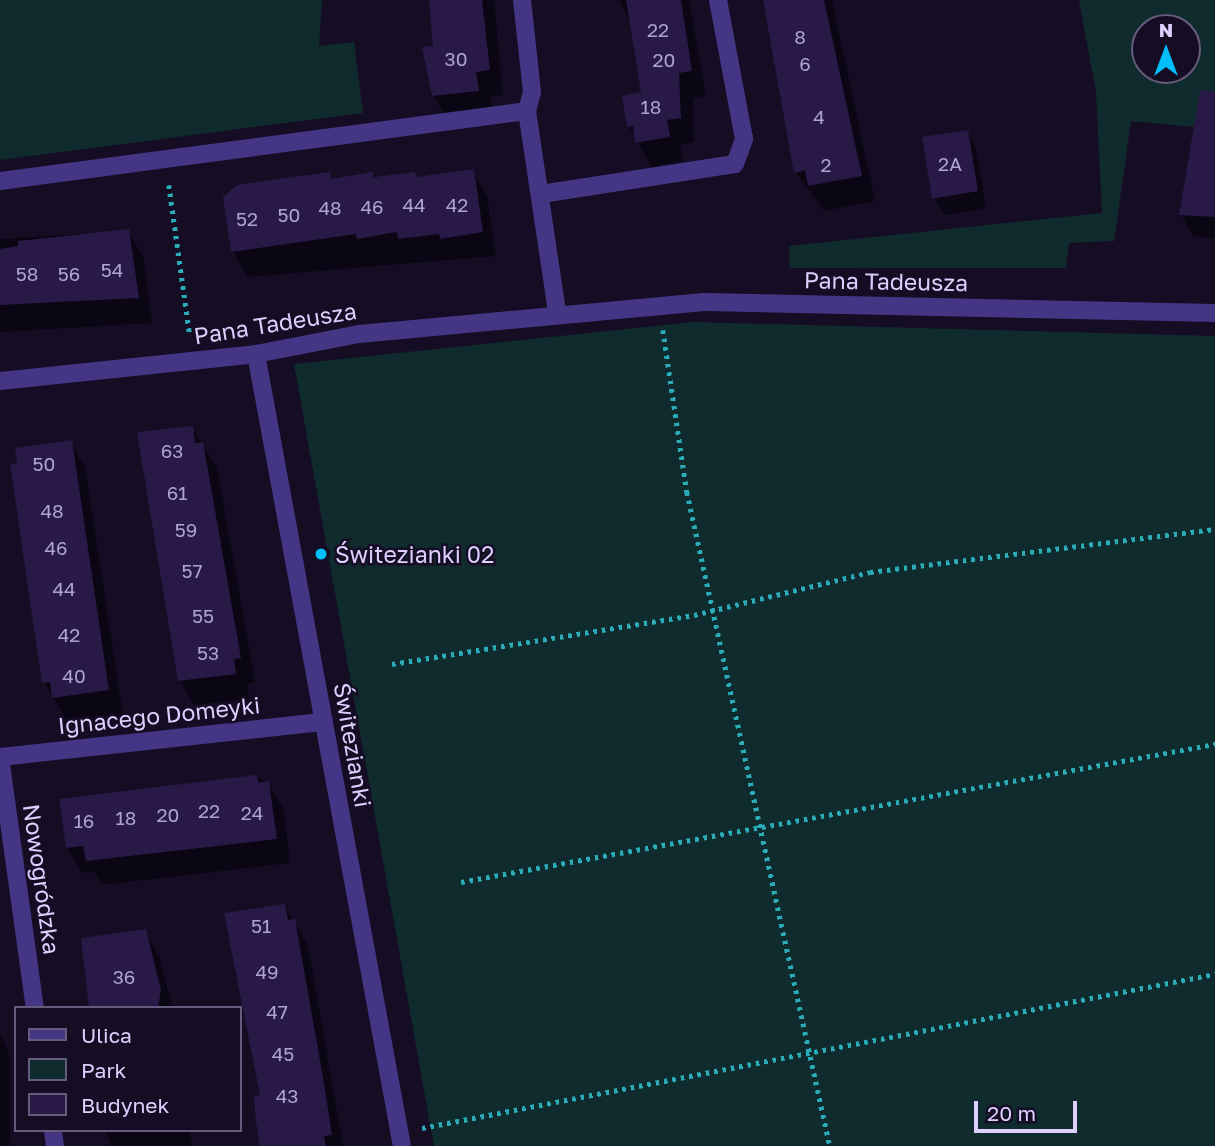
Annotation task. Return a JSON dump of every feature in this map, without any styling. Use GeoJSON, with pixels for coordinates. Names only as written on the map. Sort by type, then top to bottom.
{"type":"FeatureCollection","features":[{"type":"Feature","properties":{"kind":"street"},"geometry":{"type":"LineString","coordinates":[[522,0],[532,92],[527,111],[557,312]]}},
{"type":"Feature","properties":{"kind":"street"},"geometry":{"type":"LineString","coordinates":[[541,194],[735,164],[744,139],[718,0]]}},
{"type":"Feature","properties":{"kind":"street"},"geometry":{"type":"LineString","coordinates":[[0,181],[527,111]]}},
{"type":"Feature","properties":{"kind":"street","name":"Pana Tadeusza"},"geometry":{"type":"LineString","coordinates":[[0,382],[256,354],[359,334],[557,312],[707,302],[1215,313]]}},
{"type":"Feature","properties":{"kind":"street","name":"Świtezianki"},"geometry":{"type":"LineString","coordinates":[[256,354],[402,1146]]}},
{"type":"Feature","properties":{"kind":"street","name":"Ignacego Domeyki"},"geometry":{"type":"LineString","coordinates":[[0,757],[324,722]]}},
{"type":"Feature","properties":{"kind":"street","name":"Nowogródzka"},"geometry":{"type":"LineString","coordinates":[[0,757],[35,1006]]}},
{"type":"Feature","properties":{"kind":"path"},"geometry":{"type":"LineString","coordinates":[[165,157],[193,362]]}},
{"type":"Feature","properties":{"kind":"path"},"geometry":{"type":"LineString","coordinates":[[663,329],[711,610],[830,1146]]}},
{"type":"Feature","properties":{"kind":"path"},"geometry":{"type":"LineString","coordinates":[[392,664],[711,610],[870,572],[1215,529]]}},
{"type":"Feature","properties":{"kind":"path"},"geometry":{"type":"LineString","coordinates":[[461,882],[759,831],[1215,744]]}},
{"type":"Feature","properties":{"kind":"path"},"geometry":{"type":"LineString","coordinates":[[422,1128],[1215,974]]}},
{"type":"Feature","properties":{"kind":"green space"},"geometry":{"type":"Polygon","coordinates":[[[0,0],[322,0],[319,46],[354,42],[363,113],[0,160],[0,0]]]}},
{"type":"Feature","properties":{"kind":"green space"},"geometry":{"type":"Polygon","coordinates":[[[1079,0],[1215,0],[1215,129],[1131,121],[1114,241],[1069,243],[1066,268],[790,268],[789,246],[1102,213],[1096,92],[1079,0]]]}},
{"type":"Feature","properties":{"kind":"green space"},"geometry":{"type":"Polygon","coordinates":[[[693,322],[1215,336],[1215,1146],[434,1146],[294,364],[693,322]]]}},
{"type":"Feature","properties":{"kind":"building"},"geometry":{"type":"Polygon","coordinates":[[[429,0],[482,0],[490,70],[476,72],[479,91],[432,96],[422,47],[433,46],[429,0]]]}},
{"type":"Feature","properties":{"kind":"building"},"geometry":{"type":"Polygon","coordinates":[[[626,0],[681,0],[692,71],[679,73],[681,118],[667,120],[670,137],[635,143],[633,126],[627,127],[622,96],[641,92],[626,0]]]}},
{"type":"Feature","properties":{"kind":"building"},"geometry":{"type":"Polygon","coordinates":[[[763,0],[824,0],[862,176],[808,186],[805,170],[794,173],[763,0]]]}},
{"type":"Feature","properties":{"kind":"building"},"geometry":{"type":"Polygon","coordinates":[[[1200,90],[1215,92],[1215,217],[1179,215],[1200,90]]]}},
{"type":"Feature","properties":{"kind":"building"},"geometry":{"type":"Polygon","coordinates":[[[968,130],[978,191],[932,199],[922,137],[968,130]]]}},
{"type":"Feature","properties":{"kind":"building"},"geometry":{"type":"Polygon","coordinates":[[[474,169],[483,232],[440,239],[439,234],[398,239],[397,232],[357,239],[356,234],[231,252],[223,197],[237,185],[330,172],[331,179],[373,172],[373,177],[415,172],[416,177],[474,169]]]}},
{"type":"Feature","properties":{"kind":"building"},"geometry":{"type":"Polygon","coordinates":[[[129,229],[139,298],[0,305],[0,249],[18,246],[18,241],[129,229]]]}},
{"type":"Feature","properties":{"kind":"building"},"geometry":{"type":"Polygon","coordinates":[[[193,426],[195,443],[203,442],[241,658],[234,659],[236,674],[178,681],[137,432],[193,426]]]}},
{"type":"Feature","properties":{"kind":"building"},"geometry":{"type":"Polygon","coordinates":[[[72,440],[109,690],[52,698],[50,682],[42,683],[10,464],[17,463],[15,448],[72,440]]]}},
{"type":"Feature","properties":{"kind":"building"},"geometry":{"type":"Polygon","coordinates":[[[257,775],[258,783],[269,781],[277,839],[86,861],[83,846],[66,848],[59,799],[257,775]]]}},
{"type":"Feature","properties":{"kind":"building"},"geometry":{"type":"Polygon","coordinates":[[[285,904],[288,920],[295,919],[324,1083],[332,1135],[324,1136],[326,1146],[260,1146],[254,1096],[260,1095],[224,913],[285,904]]]}},
{"type":"Feature","properties":{"kind":"building"},"geometry":{"type":"Polygon","coordinates":[[[146,929],[161,990],[158,1006],[89,1006],[81,938],[146,929]]]}},
{"type":"Feature","properties":{"kind":"place","name":"Świtezianki 02"},"geometry":{"type":"Point","coordinates":[321,554]}}]}
